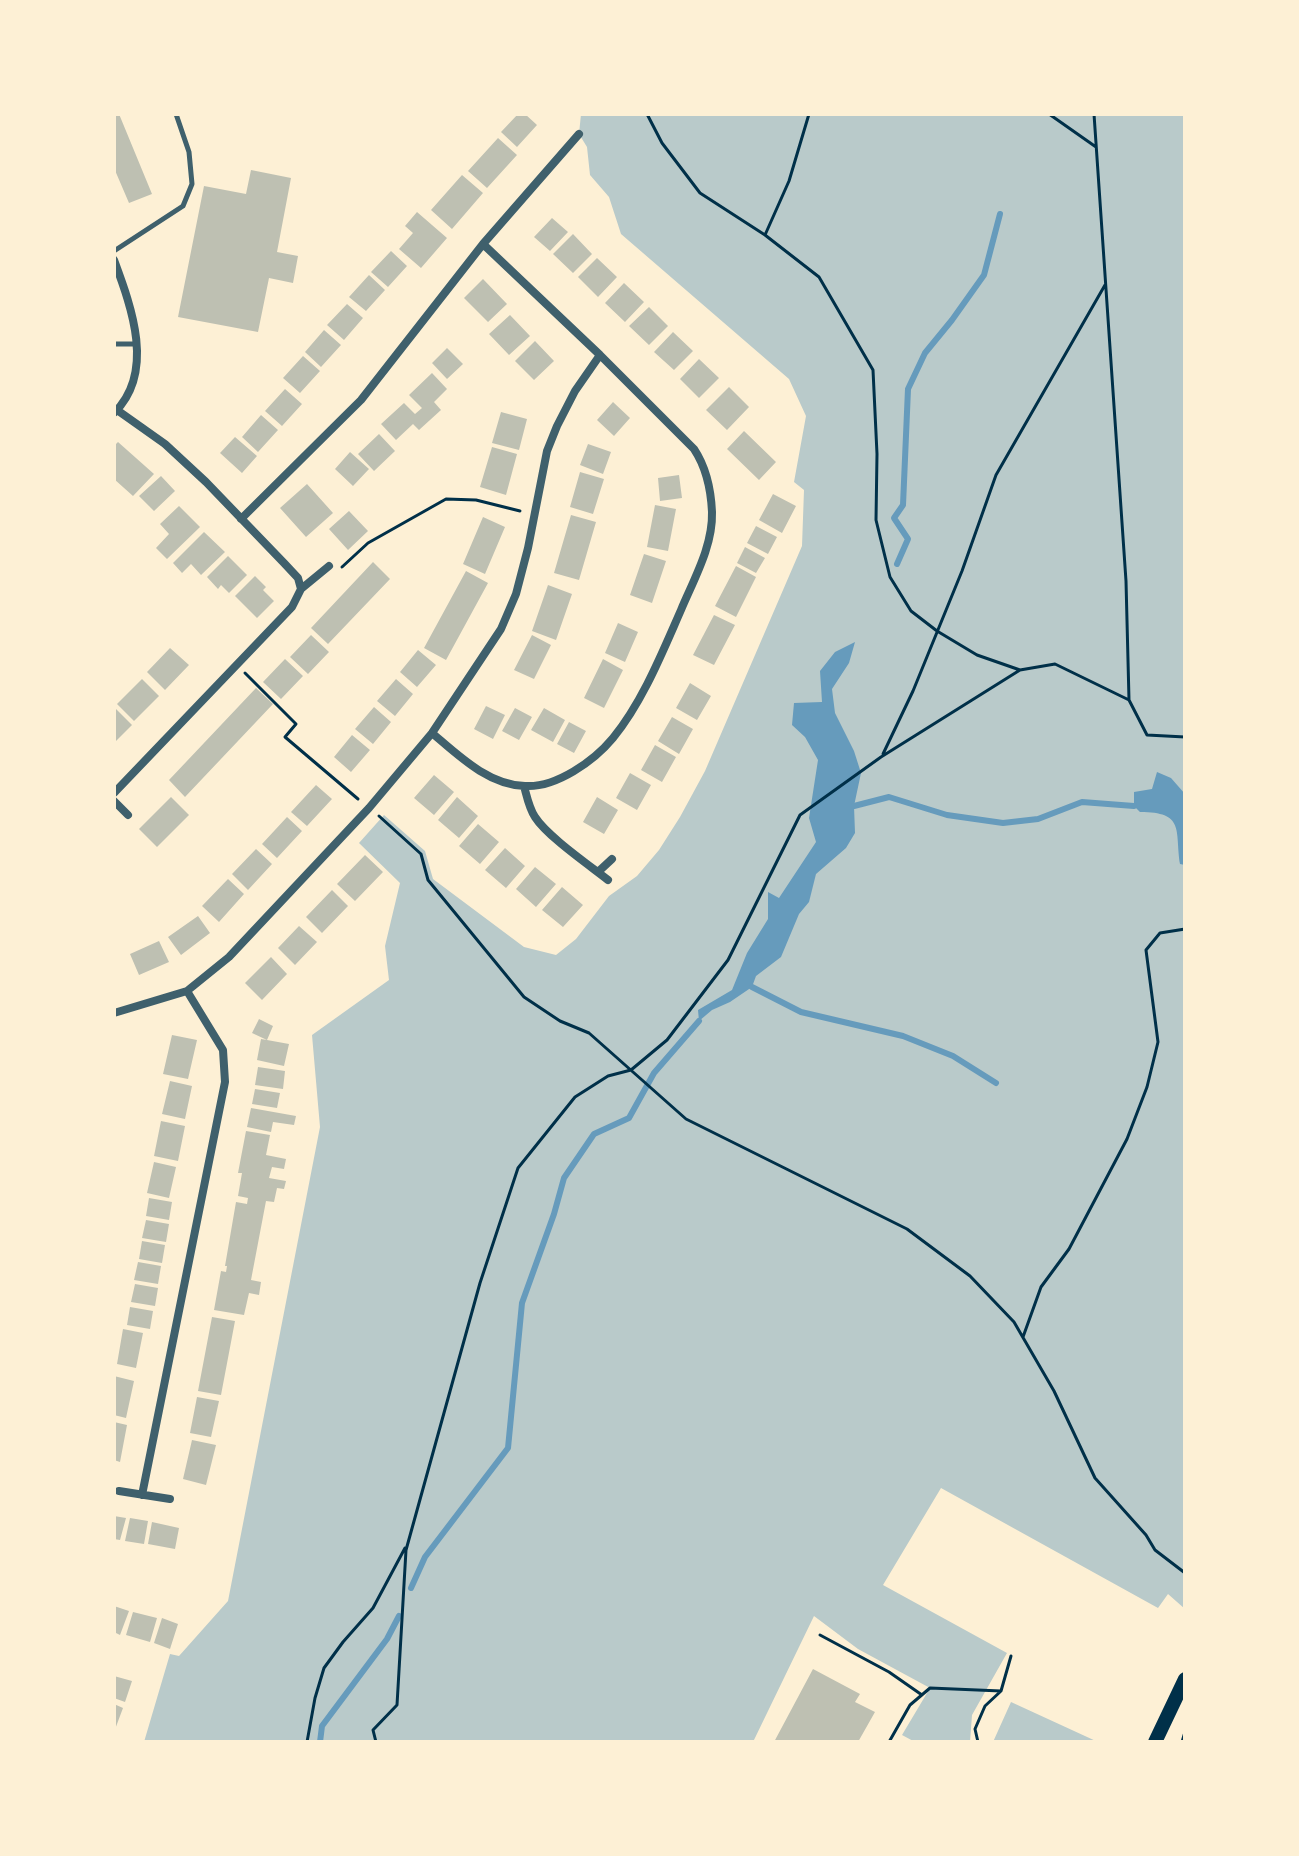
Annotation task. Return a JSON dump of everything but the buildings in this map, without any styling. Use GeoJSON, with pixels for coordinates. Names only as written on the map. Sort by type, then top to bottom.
{"type":"FeatureCollection","features":[{"type":"Feature","properties":{"kind":"main road"},"geometry":{"type":"LineString","coordinates":[[1155,1742],[1185,1679]]}},
{"type":"Feature","properties":{"kind":"street"},"geometry":{"type":"LineString","coordinates":[[241,519],[361,400],[483,244],[579,134]]}},
{"type":"Feature","properties":{"kind":"street"},"geometry":{"type":"LineString","coordinates":[[432,733],[470,765],[505,783],[524,786],[554,780],[593,758],[631,714],[668,640],[702,561],[712,514],[709,484],[702,461],[694,449],[483,244]]}},
{"type":"Feature","properties":{"kind":"street"},"geometry":{"type":"LineString","coordinates":[[114,260],[130,307],[137,343],[134,380],[116,412],[165,444],[206,482],[298,578],[301,589]]}},
{"type":"Feature","properties":{"kind":"street"},"geometry":{"type":"LineString","coordinates":[[114,1013],[187,991],[229,957],[369,808],[432,733],[501,629],[516,594],[536,514],[547,451],[575,391],[600,355]]}},
{"type":"Feature","properties":{"kind":"street"},"geometry":{"type":"LineString","coordinates":[[114,793],[292,607],[301,589],[329,566]]}},
{"type":"Feature","properties":{"kind":"street"},"geometry":{"type":"LineString","coordinates":[[524,786],[535,817],[608,880]]}},
{"type":"Feature","properties":{"kind":"street"},"geometry":{"type":"LineString","coordinates":[[114,801],[128,815]]}},
{"type":"Feature","properties":{"kind":"street"},"geometry":{"type":"LineString","coordinates":[[598,872],[612,859]]}},
{"type":"Feature","properties":{"kind":"street"},"geometry":{"type":"LineString","coordinates":[[142,1495],[225,1082],[223,1050],[187,991]]}},
{"type":"Feature","properties":{"kind":"street"},"geometry":{"type":"LineString","coordinates":[[119,1491],[170,1499]]}},
{"type":"Feature","properties":{"kind":"lane"},"geometry":{"type":"LineString","coordinates":[[114,251],[183,206],[192,184],[189,152],[176,114]]}},
{"type":"Feature","properties":{"kind":"lane"},"geometry":{"type":"LineString","coordinates":[[114,344],[137,343]]}},
{"type":"Feature","properties":{"kind":"path"},"geometry":{"type":"LineString","coordinates":[[647,114],[662,143],[700,193],[765,235],[819,277],[873,370],[876,520],[890,577],[911,611],[977,655],[1020,670]]}},
{"type":"Feature","properties":{"kind":"path"},"geometry":{"type":"LineString","coordinates":[[765,235],[789,181],[809,114]]}},
{"type":"Feature","properties":{"kind":"path"},"geometry":{"type":"LineString","coordinates":[[1049,114],[1096,147]]}},
{"type":"Feature","properties":{"kind":"path"},"geometry":{"type":"LineString","coordinates":[[1094,114],[1126,581],[1129,700],[1147,735],[1185,737]]}},
{"type":"Feature","properties":{"kind":"path"},"geometry":{"type":"LineString","coordinates":[[881,757],[913,691],[962,571],[996,475],[1106,283]]}},
{"type":"Feature","properties":{"kind":"path"},"geometry":{"type":"LineString","coordinates":[[329,566],[338,571],[368,543],[446,499],[476,500],[536,514]]}},
{"type":"Feature","properties":{"kind":"path"},"geometry":{"type":"LineString","coordinates":[[376,1742],[373,1730],[397,1705],[406,1550],[480,1283],[518,1168],[575,1097],[608,1076],[631,1070],[667,1040],[728,960],[800,815],[881,757],[1020,670],[1055,664],[1129,700]]}},
{"type":"Feature","properties":{"kind":"path"},"geometry":{"type":"LineString","coordinates":[[237,665],[296,724],[285,737],[359,799]]}},
{"type":"Feature","properties":{"kind":"path"},"geometry":{"type":"LineString","coordinates":[[369,808],[421,854],[428,880],[524,997],[560,1021],[589,1033],[686,1119],[907,1229],[970,1276],[1014,1322],[1054,1391],[1095,1478],[1146,1535],[1155,1550],[1185,1573]]}},
{"type":"Feature","properties":{"kind":"path"},"geometry":{"type":"LineString","coordinates":[[1023,1337],[1041,1287],[1069,1249],[1127,1139],[1147,1087],[1158,1042],[1146,950],[1160,933],[1185,929]]}},
{"type":"Feature","properties":{"kind":"path"},"geometry":{"type":"LineString","coordinates":[[307,1742],[324,1668],[373,1608],[409,1541]]}},
{"type":"Feature","properties":{"kind":"path"},"geometry":{"type":"LineString","coordinates":[[820,1635],[889,1672],[922,1695]]}},
{"type":"Feature","properties":{"kind":"path"},"geometry":{"type":"LineString","coordinates":[[978,1742],[975,1729],[985,1706],[1001,1691],[1011,1656]]}},
{"type":"Feature","properties":{"kind":"path"},"geometry":{"type":"LineString","coordinates":[[889,1742],[910,1705],[930,1688],[1001,1691]]}},
{"type":"Feature","properties":{"kind":"path"},"geometry":{"type":"LineString","coordinates":[[1182,1742],[1185,1732]]}},
{"type":"Feature","properties":{"kind":"shaded area"},"geometry":{"type":"Polygon","coordinates":[[[581,114],[1185,114],[1185,1609],[1168,1594],[1158,1608],[941,1488],[883,1585],[1007,1653],[972,1715],[970,1742],[915,1742],[902,1735],[930,1688],[858,1649],[814,1616],[753,1742],[144,1742],[170,1654],[179,1656],[228,1601],[320,1127],[312,1035],[389,980],[385,946],[400,883],[359,843],[384,815],[425,851],[433,879],[524,947],[556,955],[576,939],[609,896],[637,876],[659,850],[680,817],[705,771],[802,546],[804,490],[794,482],[806,416],[789,379],[621,234],[609,197],[590,175],[587,147],[579,134],[581,114]]]}},
{"type":"Feature","properties":{"kind":"shaded area"},"geometry":{"type":"Polygon","coordinates":[[[1011,1702],[1098,1742],[993,1742],[1011,1702]]]}},
{"type":"Feature","properties":{"kind":"water"},"geometry":{"type":"Polygon","coordinates":[[[855,642],[849,663],[832,689],[835,713],[861,773],[854,806],[855,833],[846,848],[816,874],[809,902],[799,914],[781,957],[756,976],[752,987],[699,1021],[698,1010],[732,990],[747,953],[768,919],[768,892],[779,898],[816,842],[809,818],[818,760],[805,737],[792,725],[794,703],[822,702],[820,671],[835,652],[855,642]]]}},
{"type":"Feature","properties":{"kind":"water"},"geometry":{"type":"Polygon","coordinates":[[[1157,772],[1171,778],[1185,794],[1185,865],[1180,864],[1177,833],[1171,819],[1165,815],[1140,812],[1134,806],[1134,792],[1152,789],[1157,772]]]}},
{"type":"Feature","properties":{"kind":"waterway"},"geometry":{"type":"LineString","coordinates":[[897,564],[908,539],[894,518],[903,505],[908,389],[925,353],[984,275],[1000,214]]}},
{"type":"Feature","properties":{"kind":"waterway"},"geometry":{"type":"LineString","coordinates":[[854,806],[889,797],[947,815],[1003,823],[1038,819],[1082,802],[1134,806]]}},
{"type":"Feature","properties":{"kind":"waterway"},"geometry":{"type":"LineString","coordinates":[[752,987],[801,1012],[903,1036],[953,1056],[996,1083]]}},
{"type":"Feature","properties":{"kind":"waterway"},"geometry":{"type":"LineString","coordinates":[[411,1588],[425,1557],[508,1448],[522,1303],[564,1178],[594,1134],[629,1118],[654,1073],[699,1021]]}},
{"type":"Feature","properties":{"kind":"waterway"},"geometry":{"type":"LineString","coordinates":[[320,1742],[322,1726],[387,1639],[399,1616]]}}]}
